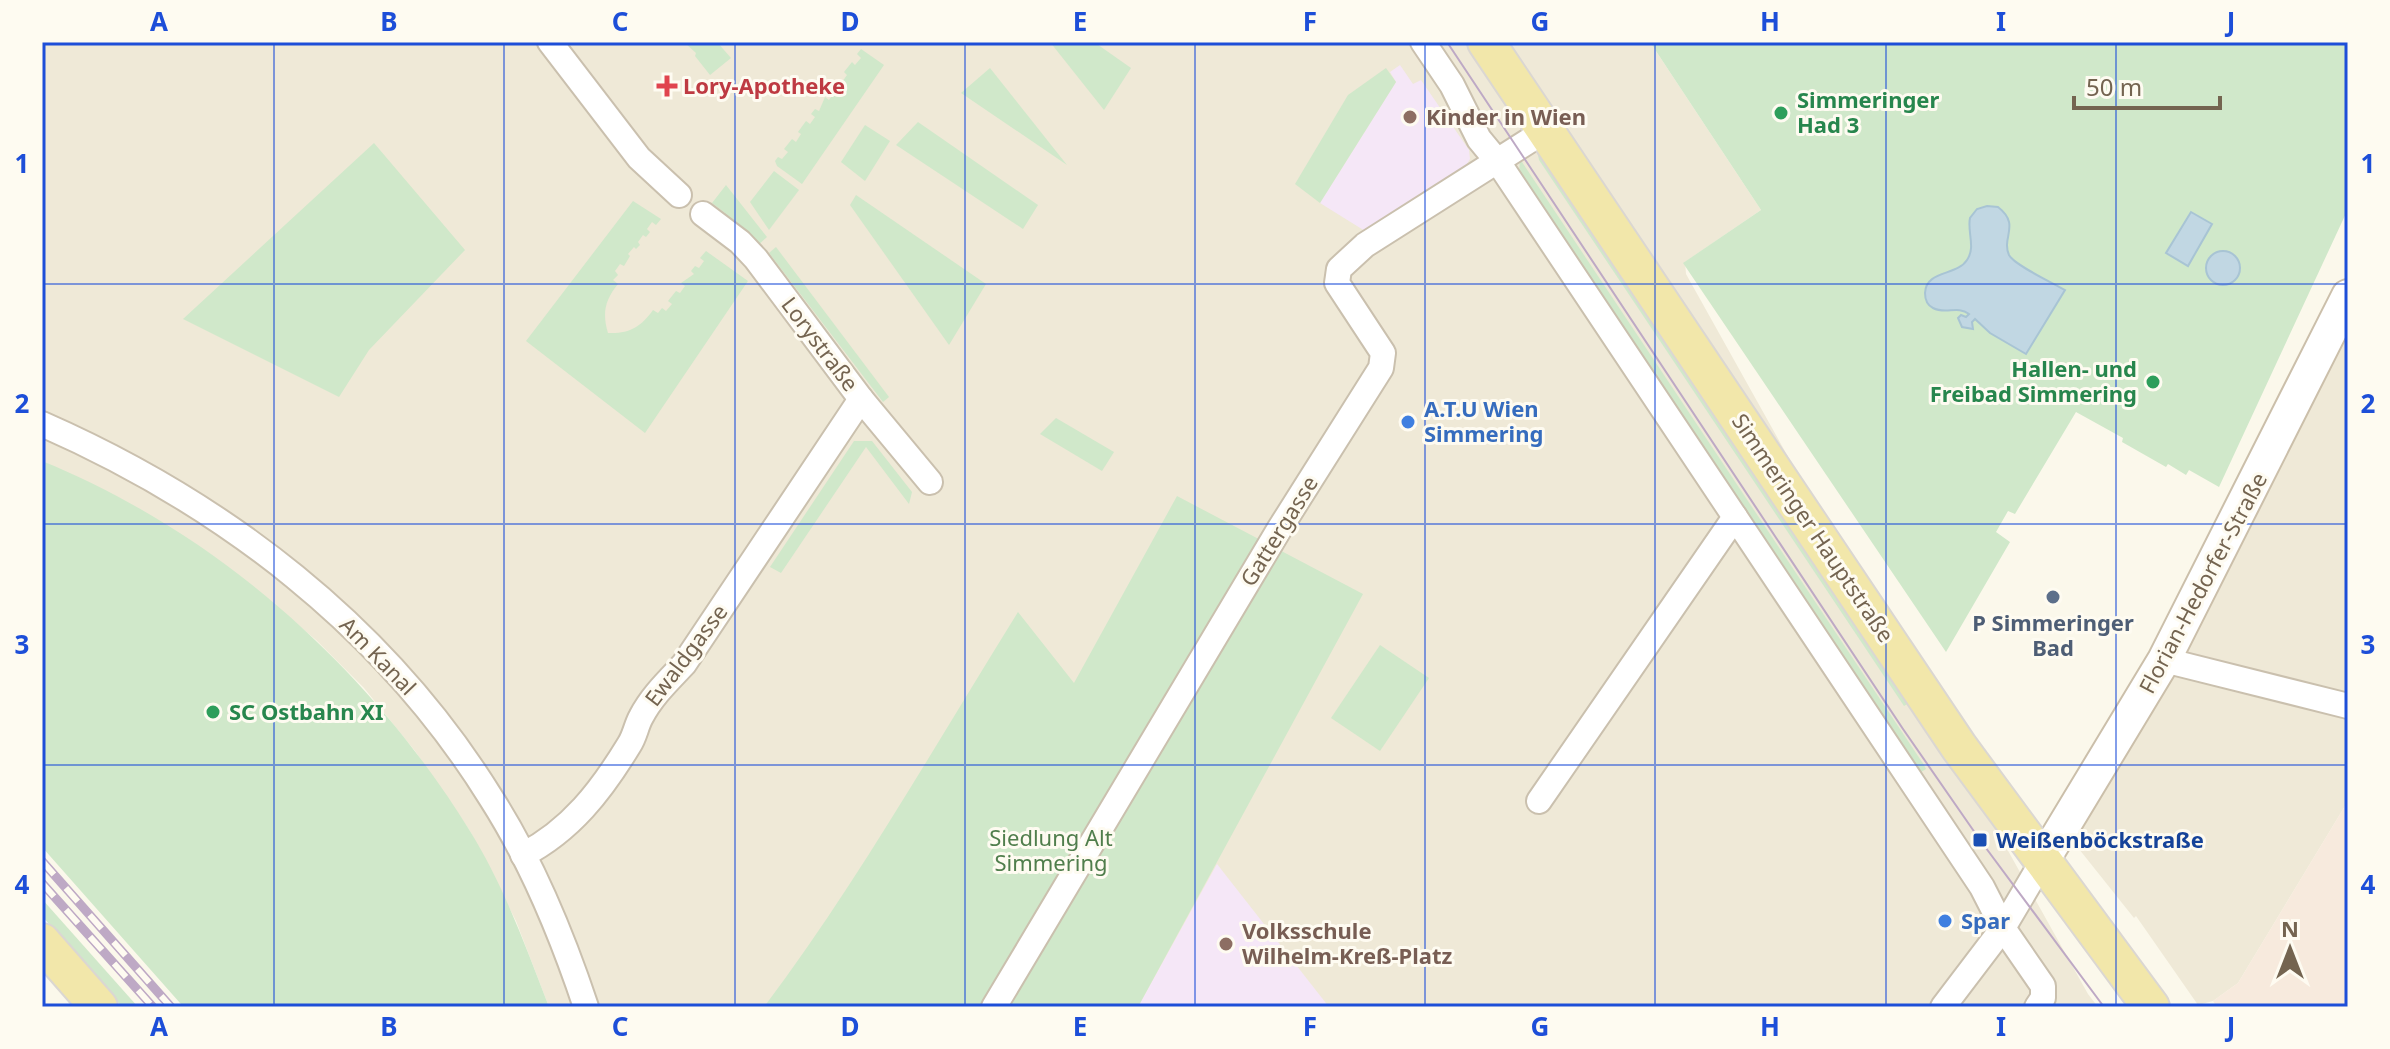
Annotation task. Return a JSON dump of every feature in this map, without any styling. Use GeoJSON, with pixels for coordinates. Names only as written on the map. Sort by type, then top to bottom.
{"type":"FeatureCollection","features":[{"type":"Feature","properties":{"kind":"main road","name":"Simmeringer Hauptstraße"},"geometry":{"type":"LineString","coordinates":[[1486,42],[1959,747],[2151,1007]]}},
{"type":"Feature","properties":{"kind":"main road","name":"Florian-Hedorfer-Straße"},"geometry":{"type":"LineString","coordinates":[[2042,862],[2164,660],[2348,296]]}},
{"type":"Feature","properties":{"kind":"main road"},"geometry":{"type":"LineString","coordinates":[[42,942],[99,1007]]}},
{"type":"Feature","properties":{"kind":"street"},"geometry":{"type":"LineString","coordinates":[[550,42],[639,158],[679,195]]}},
{"type":"Feature","properties":{"kind":"street"},"geometry":{"type":"LineString","coordinates":[[1423,42],[1452,85],[1479,139],[1498,162],[1982,887],[2003,928],[2043,986],[2043,998],[2037,1007]]}},
{"type":"Feature","properties":{"kind":"street","name":"Gattergasse"},"geometry":{"type":"LineString","coordinates":[[994,1007],[1280,528],[1381,368],[1383,353],[1337,283],[1339,269],[1356,251],[1546,130]]}},
{"type":"Feature","properties":{"kind":"street","name":"Lorystraße"},"geometry":{"type":"LineString","coordinates":[[703,214],[740,242],[756,259],[861,399],[930,482]]}},
{"type":"Feature","properties":{"kind":"street","name":"Ewaldgasse"},"geometry":{"type":"LineString","coordinates":[[523,855],[549,842],[584,809],[631,743],[641,717],[656,692],[684,664],[861,399]]}},
{"type":"Feature","properties":{"kind":"street","name":"Am Kanal"},"geometry":{"type":"LineString","coordinates":[[42,424],[136,468],[186,497],[256,546],[334,610],[429,710],[485,788],[523,855],[586,1007]]}},
{"type":"Feature","properties":{"kind":"street"},"geometry":{"type":"LineString","coordinates":[[1539,801],[1735,517]]}},
{"type":"Feature","properties":{"kind":"street"},"geometry":{"type":"LineString","coordinates":[[2164,660],[2348,706]]}},
{"type":"Feature","properties":{"kind":"street"},"geometry":{"type":"LineString","coordinates":[[1943,1007],[2003,928],[2042,862]]}},
{"type":"Feature","properties":{"kind":"shaded area"},"geometry":{"type":"Polygon","coordinates":[[[42,42],[1650,42],[1761,210],[1685,262],[1686,274],[2098,1007],[549,1007],[516,921],[470,831],[415,751],[364,688],[316,640],[207,552],[123,501],[42,461],[42,42]]]}},
{"type":"Feature","properties":{"kind":"shaded area","name":"Kinder in Wien"},"geometry":{"type":"Polygon","coordinates":[[[1400,65],[1413,84],[1421,80],[1469,150],[1470,159],[1465,167],[1365,231],[1320,203],[1396,82],[1390,72],[1400,65]]]}},
{"type":"Feature","properties":{"kind":"shaded area"},"geometry":{"type":"Polygon","coordinates":[[[2348,331],[2348,801],[2238,983],[2213,1001],[2198,1005],[2136,916],[2134,918],[2063,829],[2348,331]]]}},
{"type":"Feature","properties":{"kind":"shaded area"},"geometry":{"type":"Polygon","coordinates":[[[2348,801],[2348,1007],[2217,1007],[2213,1001],[2238,983],[2348,801]]]}},
{"type":"Feature","properties":{"kind":"shaded area","name":"Volksschule Wilhelm-Kreß-Platz"},"geometry":{"type":"Polygon","coordinates":[[[1217,864],[1329,1007],[1138,1007],[1217,864]]]}},
{"type":"Feature","properties":{"kind":"green space"},"geometry":{"type":"Polygon","coordinates":[[[684,42],[717,42],[731,58],[710,75],[695,56],[696,53],[684,42]]]}},
{"type":"Feature","properties":{"kind":"green space"},"geometry":{"type":"Polygon","coordinates":[[[1050,42],[1094,42],[1131,68],[1104,110],[1050,42]]]}},
{"type":"Feature","properties":{"kind":"green space"},"geometry":{"type":"Polygon","coordinates":[[[1650,42],[2348,42],[2348,209],[2219,487],[2189,470],[2186,475],[2168,464],[2166,467],[2076,412],[2015,514],[2008,511],[1996,532],[2010,542],[1946,652],[1683,263],[1761,210],[1650,42]]]}},
{"type":"Feature","properties":{"kind":"green space"},"geometry":{"type":"Polygon","coordinates":[[[861,49],[884,65],[802,184],[777,166],[775,161],[788,152],[784,149],[792,139],[796,142],[801,134],[798,132],[806,121],[810,124],[815,117],[811,114],[815,109],[819,111],[825,97],[829,100],[834,93],[830,90],[838,79],[842,82],[847,75],[844,72],[852,62],[855,65],[861,58],[857,54],[861,49]]]}},
{"type":"Feature","properties":{"kind":"green space"},"geometry":{"type":"Polygon","coordinates":[[[990,68],[1067,165],[961,93],[990,68]]]}},
{"type":"Feature","properties":{"kind":"green space"},"geometry":{"type":"Polygon","coordinates":[[[1386,68],[1396,82],[1320,203],[1295,184],[1348,95],[1386,68]]]}},
{"type":"Feature","properties":{"kind":"green space"},"geometry":{"type":"Polygon","coordinates":[[[918,122],[1038,205],[1023,229],[896,145],[918,122]]]}},
{"type":"Feature","properties":{"kind":"green space"},"geometry":{"type":"Polygon","coordinates":[[[865,125],[890,141],[865,181],[841,162],[865,125]]]}},
{"type":"Feature","properties":{"kind":"green space"},"geometry":{"type":"Polygon","coordinates":[[[374,143],[465,250],[369,350],[339,397],[183,319],[374,143]]]}},
{"type":"Feature","properties":{"kind":"green space"},"geometry":{"type":"Polygon","coordinates":[[[1543,152],[1909,703],[1904,706],[1539,160],[1538,155],[1543,152]]]}},
{"type":"Feature","properties":{"kind":"green space"},"geometry":{"type":"Polygon","coordinates":[[[1520,159],[1926,769],[1918,774],[1519,174],[1520,159]]]}},
{"type":"Feature","properties":{"kind":"green space"},"geometry":{"type":"Polygon","coordinates":[[[774,171],[799,190],[769,230],[750,202],[774,171]]]}},
{"type":"Feature","properties":{"kind":"green space"},"geometry":{"type":"Polygon","coordinates":[[[726,185],[767,237],[756,247],[723,221],[725,213],[712,203],[726,185]]]}},
{"type":"Feature","properties":{"kind":"green space"},"geometry":{"type":"Polygon","coordinates":[[[856,195],[986,284],[949,345],[850,205],[856,195]]]}},
{"type":"Feature","properties":{"kind":"green space"},"geometry":{"type":"Polygon","coordinates":[[[633,201],[661,219],[656,225],[652,222],[647,229],[650,232],[646,237],[643,235],[638,242],[640,245],[628,254],[630,256],[624,266],[620,264],[615,271],[618,275],[613,280],[618,284],[605,313],[608,333],[634,328],[653,310],[658,313],[662,308],[666,311],[672,304],[668,301],[685,286],[681,283],[694,274],[691,271],[695,266],[699,268],[704,261],[700,258],[706,251],[748,281],[645,433],[526,341],[633,201]]]}},
{"type":"Feature","properties":{"kind":"green space"},"geometry":{"type":"Polygon","coordinates":[[[776,247],[889,397],[883,402],[769,253],[776,247]]]}},
{"type":"Feature","properties":{"kind":"green space"},"geometry":{"type":"Polygon","coordinates":[[[1056,418],[1114,452],[1102,471],[1040,434],[1056,418]]]}},
{"type":"Feature","properties":{"kind":"green space"},"geometry":{"type":"Polygon","coordinates":[[[854,441],[872,441],[912,492],[909,504],[866,447],[781,573],[770,567],[854,441]]]}},
{"type":"Feature","properties":{"kind":"green space","name":"SC Ostbahn XI"},"geometry":{"type":"Polygon","coordinates":[[[42,461],[107,491],[169,526],[229,567],[285,612],[337,662],[386,715],[470,831],[504,895],[549,1007],[184,1007],[180,1003],[42,847],[42,461]]]}},
{"type":"Feature","properties":{"kind":"green space","name":"Siedlung Alt Simmering"},"geometry":{"type":"Polygon","coordinates":[[[1177,496],[1363,594],[1138,1007],[764,1007],[864,862],[1018,612],[1074,683],[1177,496]]]}},
{"type":"Feature","properties":{"kind":"green space"},"geometry":{"type":"Polygon","coordinates":[[[1380,645],[1429,678],[1380,751],[1331,718],[1380,645]]]}},
{"type":"Feature","properties":{"kind":"green space"},"geometry":{"type":"Polygon","coordinates":[[[42,899],[138,1007],[122,1007],[42,916],[42,899]]]}},
{"type":"Feature","properties":{"kind":"water"},"geometry":{"type":"Polygon","coordinates":[[[1998,207],[2005,213],[2009,225],[2007,249],[2012,259],[2065,290],[2026,354],[1990,333],[1975,319],[1973,329],[1962,327],[1958,318],[1969,314],[1965,311],[1938,310],[1926,300],[1925,293],[1931,280],[1956,269],[1967,260],[1971,250],[1970,218],[1977,209],[1998,207]]]}},
{"type":"Feature","properties":{"kind":"water"},"geometry":{"type":"Polygon","coordinates":[[[2191,212],[2212,224],[2188,266],[2166,253],[2191,212]]]}},
{"type":"Feature","properties":{"kind":"water"},"geometry":{"type":"Polygon","coordinates":[[[2223,251],[2235,256],[2240,268],[2235,280],[2223,285],[2211,280],[2206,268],[2211,256],[2223,251]]]}},
{"type":"Feature","properties":{"kind":"tram line"},"geometry":{"type":"LineString","coordinates":[[1447,42],[1903,729],[1980,840],[2104,1007]]}},
{"type":"Feature","properties":{"kind":"railway"},"geometry":{"type":"LineString","coordinates":[[42,861],[171,1007]]}},
{"type":"Feature","properties":{"kind":"railway"},"geometry":{"type":"LineString","coordinates":[[42,883],[153,1007]]}},
{"type":"Feature","properties":{"kind":"place","name":"Lory-Apotheke"},"geometry":{"type":"Point","coordinates":[667,86]}},
{"type":"Feature","properties":{"kind":"place","name":"Simmeringer Had 3"},"geometry":{"type":"Point","coordinates":[1781,113]}},
{"type":"Feature","properties":{"kind":"place","name":"Kinder in Wien"},"geometry":{"type":"Point","coordinates":[1410,117]}},
{"type":"Feature","properties":{"kind":"place","name":"Hallen- und Freibad Simmering"},"geometry":{"type":"Point","coordinates":[2153,382]}},
{"type":"Feature","properties":{"kind":"place","name":"A.T.U Wien Simmering"},"geometry":{"type":"Point","coordinates":[1408,422]}},
{"type":"Feature","properties":{"kind":"place","name":"P Simmeringer Bad"},"geometry":{"type":"Point","coordinates":[2053,597]}},
{"type":"Feature","properties":{"kind":"place","name":"SC Ostbahn XI"},"geometry":{"type":"Point","coordinates":[213,712]}},
{"type":"Feature","properties":{"kind":"place","name":"Weißenböckstraße"},"geometry":{"type":"Point","coordinates":[1980,840]}},
{"type":"Feature","properties":{"kind":"place","name":"Spar"},"geometry":{"type":"Point","coordinates":[1945,921]}},
{"type":"Feature","properties":{"kind":"place","name":"Volksschule Wilhelm-Kreß-Platz"},"geometry":{"type":"Point","coordinates":[1226,944]}}]}
